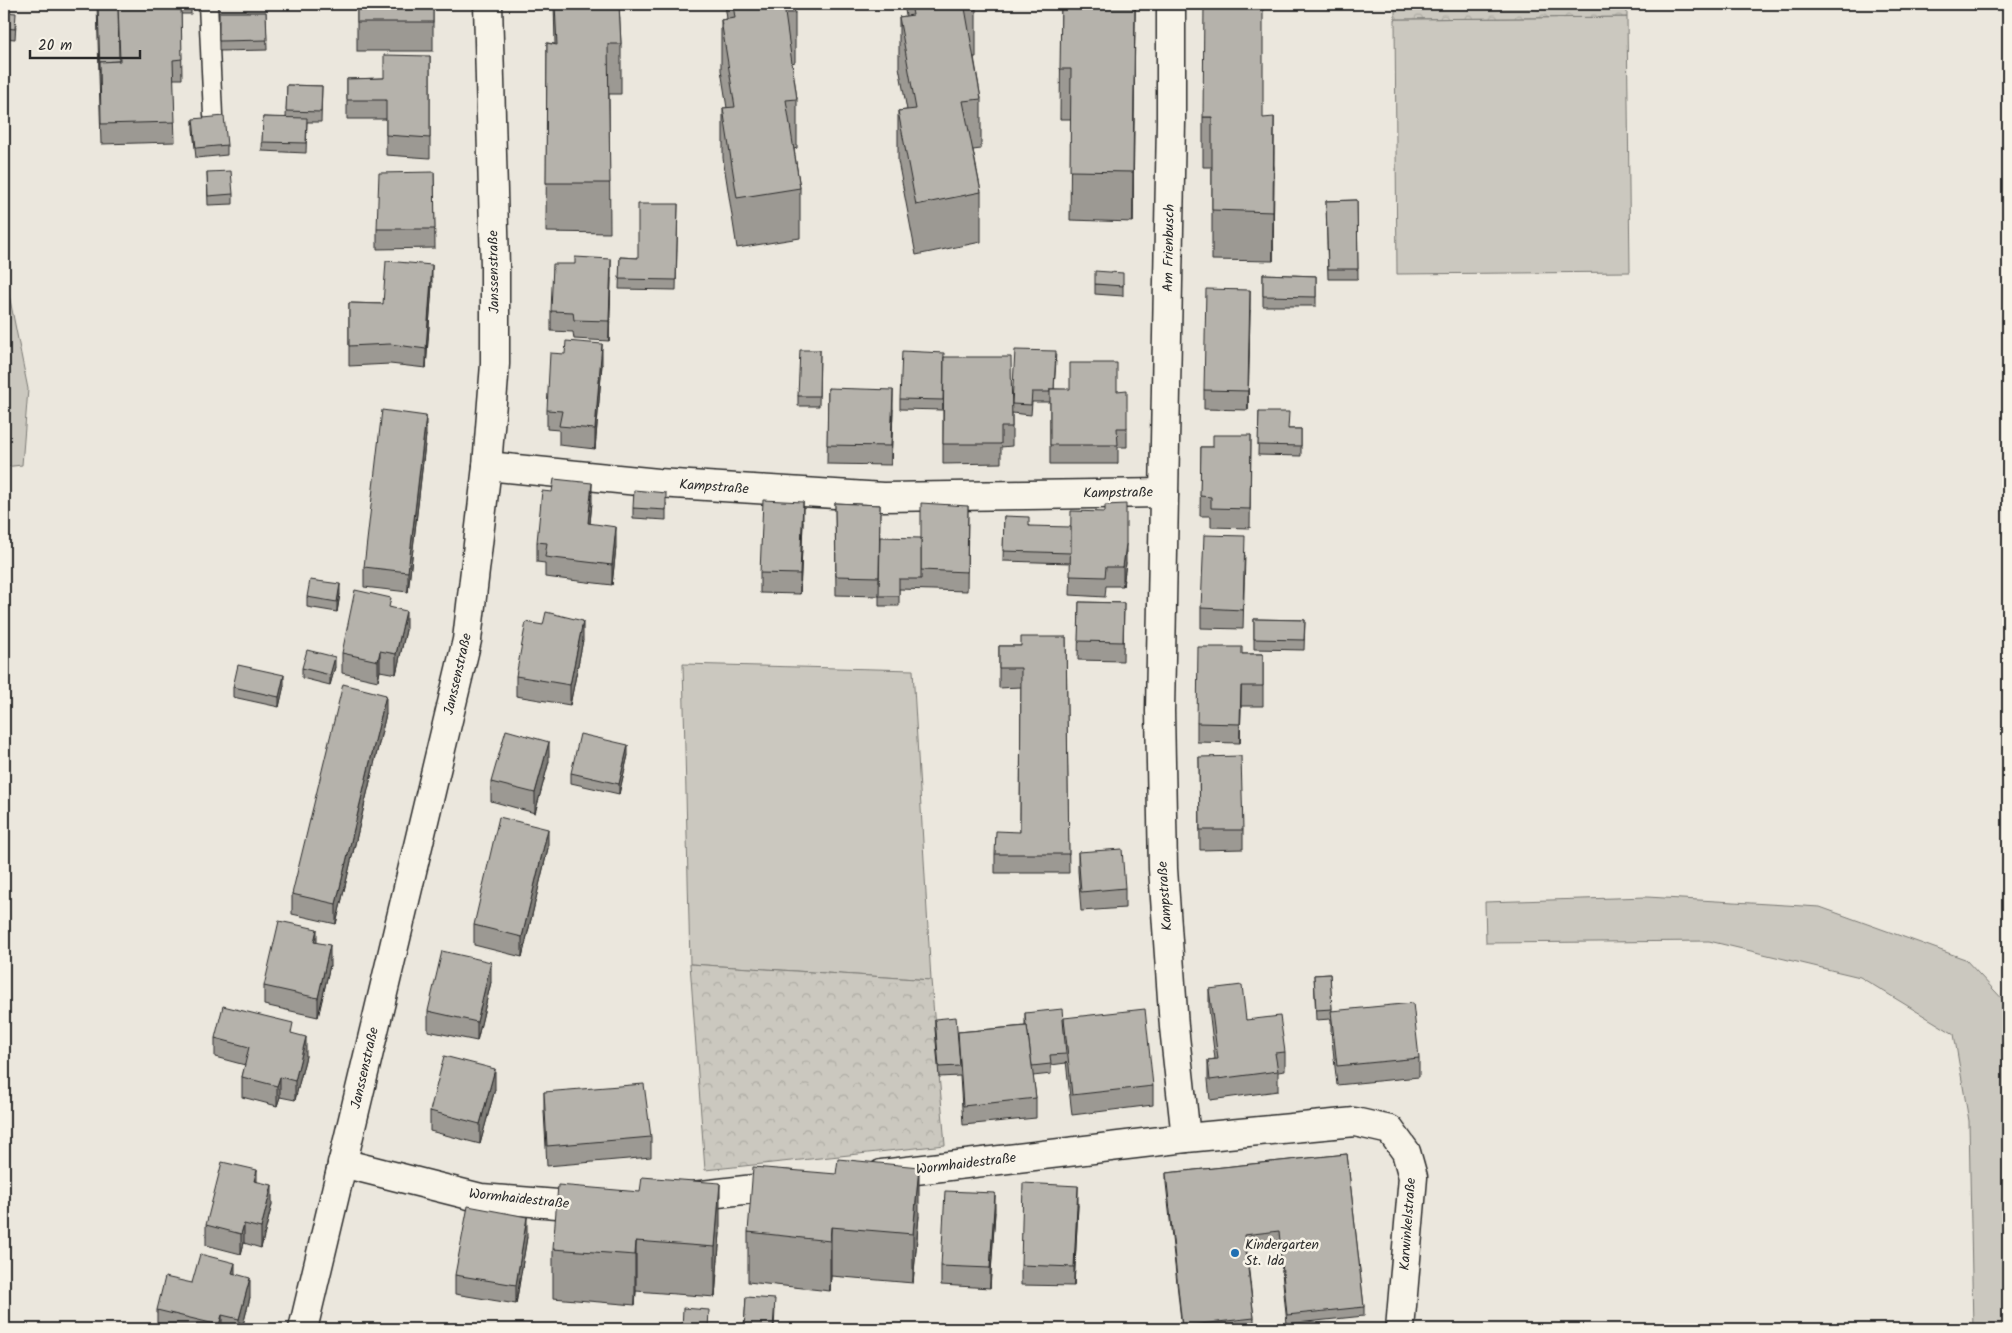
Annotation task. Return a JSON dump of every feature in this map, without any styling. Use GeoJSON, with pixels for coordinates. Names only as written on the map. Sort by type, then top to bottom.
{"type":"FeatureCollection","features":[{"type":"Feature","properties":{"kind":"street","name":"Janssenstraße"},"geometry":{"type":"LineString","coordinates":[[303,1329],[467,640],[487,466],[495,364],[488,4]]}},
{"type":"Feature","properties":{"kind":"street","name":"Am Frienbusch"},"geometry":{"type":"LineString","coordinates":[[1164,493],[1171,131],[1171,4]]}},
{"type":"Feature","properties":{"kind":"street","name":"Kampstraße"},"geometry":{"type":"LineString","coordinates":[[487,466],[658,483],[883,497],[1164,493],[1160,711],[1163,869],[1174,1027],[1186,1138]]}},
{"type":"Feature","properties":{"kind":"street","name":"Wormhaidestraße"},"geometry":{"type":"LineString","coordinates":[[862,1176],[1186,1138],[1355,1122]]}},
{"type":"Feature","properties":{"kind":"street","name":"Karwinkelstraße"},"geometry":{"type":"LineString","coordinates":[[1355,1122],[1390,1130],[1406,1152],[1413,1177],[1400,1329]]}},
{"type":"Feature","properties":{"kind":"street","name":"Wormhaidestraße"},"geometry":{"type":"LineString","coordinates":[[342,1163],[481,1198],[570,1205],[618,1202]]}},
{"type":"Feature","properties":{"kind":"street"},"geometry":{"type":"LineString","coordinates":[[656,1200],[813,1182]]}},
{"type":"Feature","properties":{"kind":"lane"},"geometry":{"type":"LineString","coordinates":[[208,4],[213,115]]}},
{"type":"Feature","properties":{"kind":"green space"},"geometry":{"type":"Polygon","coordinates":[[[1395,4],[1627,4],[1627,17],[1395,19],[1395,4]]]}},
{"type":"Feature","properties":{"kind":"green space"},"geometry":{"type":"Polygon","coordinates":[[[1627,17],[1630,272],[1397,274],[1395,19],[1627,17]]]}},
{"type":"Feature","properties":{"kind":"green space"},"geometry":{"type":"Polygon","coordinates":[[[4,270],[28,389],[22,465],[4,467],[4,270]]]}},
{"type":"Feature","properties":{"kind":"green space"},"geometry":{"type":"Polygon","coordinates":[[[683,664],[913,670],[931,980],[690,964],[683,664]]]}},
{"type":"Feature","properties":{"kind":"green space"},"geometry":{"type":"Polygon","coordinates":[[[1647,897],[1820,907],[1965,959],[2008,1005],[2008,1329],[1973,1329],[1969,1121],[1954,1034],[1860,977],[1709,941],[1486,943],[1485,902],[1647,897]]]}},
{"type":"Feature","properties":{"kind":"green space"},"geometry":{"type":"Polygon","coordinates":[[[690,964],[931,980],[945,1145],[705,1170],[690,964]]]}},
{"type":"Feature","properties":{"kind":"building"},"geometry":{"type":"Polygon","coordinates":[[[98,4],[118,4],[119,61],[100,62],[100,72],[98,4]]]}},
{"type":"Feature","properties":{"kind":"building"},"geometry":{"type":"Polygon","coordinates":[[[118,4],[181,4],[182,59],[173,60],[175,122],[101,124],[100,62],[120,61],[118,4]]]}},
{"type":"Feature","properties":{"kind":"building"},"geometry":{"type":"Polygon","coordinates":[[[357,4],[433,4],[433,22],[357,22],[357,4]]]}},
{"type":"Feature","properties":{"kind":"building"},"geometry":{"type":"Polygon","coordinates":[[[555,4],[619,4],[621,44],[608,44],[610,183],[546,183],[547,43],[557,45],[555,4]]]}},
{"type":"Feature","properties":{"kind":"building"},"geometry":{"type":"Polygon","coordinates":[[[733,4],[793,4],[795,13],[785,13],[797,99],[786,100],[800,188],[737,198],[723,108],[735,107],[721,20],[735,18],[733,4]]]}},
{"type":"Feature","properties":{"kind":"building"},"geometry":{"type":"Polygon","coordinates":[[[911,4],[976,4],[976,7],[965,8],[981,99],[963,101],[981,192],[916,205],[898,111],[916,109],[899,17],[913,15],[911,4]]]}},
{"type":"Feature","properties":{"kind":"building"},"geometry":{"type":"Polygon","coordinates":[[[1061,4],[1135,4],[1133,172],[1070,171],[1071,69],[1060,69],[1061,4]]]}},
{"type":"Feature","properties":{"kind":"building"},"geometry":{"type":"Polygon","coordinates":[[[1204,4],[1263,4],[1263,118],[1274,117],[1273,212],[1212,210],[1212,117],[1203,117],[1204,4]]]}},
{"type":"Feature","properties":{"kind":"building"},"geometry":{"type":"Polygon","coordinates":[[[4,12],[16,13],[15,29],[4,28],[4,12]]]}},
{"type":"Feature","properties":{"kind":"building"},"geometry":{"type":"Polygon","coordinates":[[[219,12],[266,12],[267,40],[219,41],[219,12]]]}},
{"type":"Feature","properties":{"kind":"building"},"geometry":{"type":"Polygon","coordinates":[[[384,55],[430,56],[430,138],[386,135],[386,100],[347,100],[347,79],[384,78],[384,55]]]}},
{"type":"Feature","properties":{"kind":"building"},"geometry":{"type":"Polygon","coordinates":[[[287,85],[322,86],[321,112],[286,111],[287,85]]]}},
{"type":"Feature","properties":{"kind":"building"},"geometry":{"type":"Polygon","coordinates":[[[224,116],[227,145],[196,148],[193,119],[224,116]]]}},
{"type":"Feature","properties":{"kind":"building"},"geometry":{"type":"Polygon","coordinates":[[[263,117],[307,118],[306,143],[262,142],[263,117]]]}},
{"type":"Feature","properties":{"kind":"building"},"geometry":{"type":"Polygon","coordinates":[[[231,171],[233,194],[208,196],[207,172],[231,171]]]}},
{"type":"Feature","properties":{"kind":"building"},"geometry":{"type":"Polygon","coordinates":[[[434,172],[435,229],[377,229],[379,173],[434,172]]]}},
{"type":"Feature","properties":{"kind":"building"},"geometry":{"type":"Polygon","coordinates":[[[1357,200],[1358,269],[1328,269],[1326,201],[1357,200]]]}},
{"type":"Feature","properties":{"kind":"building"},"geometry":{"type":"Polygon","coordinates":[[[638,204],[678,204],[676,280],[619,279],[620,257],[638,258],[638,204]]]}},
{"type":"Feature","properties":{"kind":"building"},"geometry":{"type":"Polygon","coordinates":[[[575,257],[611,259],[609,321],[574,320],[573,312],[551,311],[553,264],[575,264],[575,257]]]}},
{"type":"Feature","properties":{"kind":"building"},"geometry":{"type":"Polygon","coordinates":[[[386,261],[432,265],[426,349],[390,344],[349,346],[349,303],[383,304],[386,261]]]}},
{"type":"Feature","properties":{"kind":"building"},"geometry":{"type":"Polygon","coordinates":[[[1095,271],[1123,273],[1123,286],[1095,284],[1095,271]]]}},
{"type":"Feature","properties":{"kind":"building"},"geometry":{"type":"Polygon","coordinates":[[[1263,274],[1316,276],[1316,297],[1263,296],[1263,274]]]}},
{"type":"Feature","properties":{"kind":"building"},"geometry":{"type":"Polygon","coordinates":[[[1206,289],[1250,290],[1248,391],[1204,390],[1206,289]]]}},
{"type":"Feature","properties":{"kind":"building"},"geometry":{"type":"Polygon","coordinates":[[[566,341],[602,344],[595,429],[559,426],[562,411],[547,410],[550,353],[565,354],[566,341]]]}},
{"type":"Feature","properties":{"kind":"building"},"geometry":{"type":"Polygon","coordinates":[[[800,350],[820,350],[819,396],[798,396],[800,350]]]}},
{"type":"Feature","properties":{"kind":"building"},"geometry":{"type":"Polygon","coordinates":[[[1015,350],[1056,351],[1054,389],[1050,389],[1050,392],[1032,392],[1031,405],[1012,404],[1015,350]]]}},
{"type":"Feature","properties":{"kind":"building"},"geometry":{"type":"Polygon","coordinates":[[[902,351],[944,353],[943,400],[900,399],[902,351]]]}},
{"type":"Feature","properties":{"kind":"building"},"geometry":{"type":"Polygon","coordinates":[[[944,357],[1011,357],[1012,427],[1001,427],[1001,444],[943,444],[944,357]]]}},
{"type":"Feature","properties":{"kind":"building"},"geometry":{"type":"Polygon","coordinates":[[[1070,363],[1117,363],[1117,391],[1127,390],[1127,428],[1117,428],[1118,445],[1050,445],[1050,389],[1070,389],[1070,363]]]}},
{"type":"Feature","properties":{"kind":"building"},"geometry":{"type":"Polygon","coordinates":[[[828,388],[893,390],[891,446],[827,445],[828,388]]]}},
{"type":"Feature","properties":{"kind":"building"},"geometry":{"type":"Polygon","coordinates":[[[382,410],[426,416],[408,572],[364,567],[382,410]]]}},
{"type":"Feature","properties":{"kind":"building"},"geometry":{"type":"Polygon","coordinates":[[[1259,412],[1289,412],[1288,429],[1301,429],[1301,446],[1258,445],[1259,412]]]}},
{"type":"Feature","properties":{"kind":"building"},"geometry":{"type":"Polygon","coordinates":[[[1213,435],[1251,435],[1250,509],[1211,508],[1211,497],[1200,496],[1201,447],[1213,447],[1213,435]]]}},
{"type":"Feature","properties":{"kind":"building"},"geometry":{"type":"Polygon","coordinates":[[[554,479],[592,483],[588,523],[616,527],[612,565],[545,557],[547,543],[537,542],[542,491],[552,492],[554,479]]]}},
{"type":"Feature","properties":{"kind":"building"},"geometry":{"type":"Polygon","coordinates":[[[634,490],[666,493],[666,510],[633,508],[634,490]]]}},
{"type":"Feature","properties":{"kind":"building"},"geometry":{"type":"Polygon","coordinates":[[[763,500],[803,502],[800,574],[760,573],[763,500]]]}},
{"type":"Feature","properties":{"kind":"building"},"geometry":{"type":"Polygon","coordinates":[[[835,503],[880,505],[879,577],[836,576],[835,503]]]}},
{"type":"Feature","properties":{"kind":"building"},"geometry":{"type":"Polygon","coordinates":[[[921,503],[968,506],[967,572],[921,570],[921,503]]]}},
{"type":"Feature","properties":{"kind":"building"},"geometry":{"type":"Polygon","coordinates":[[[1126,504],[1126,544],[1123,567],[1106,567],[1105,577],[1070,576],[1071,511],[1105,512],[1105,505],[1126,504]]]}},
{"type":"Feature","properties":{"kind":"building"},"geometry":{"type":"Polygon","coordinates":[[[1004,516],[1029,517],[1029,526],[1071,527],[1071,553],[1003,551],[1004,516]]]}},
{"type":"Feature","properties":{"kind":"building"},"geometry":{"type":"Polygon","coordinates":[[[1204,535],[1245,536],[1243,610],[1201,608],[1204,535]]]}},
{"type":"Feature","properties":{"kind":"building"},"geometry":{"type":"Polygon","coordinates":[[[880,537],[921,538],[921,579],[899,579],[899,596],[879,596],[880,537]]]}},
{"type":"Feature","properties":{"kind":"building"},"geometry":{"type":"Polygon","coordinates":[[[310,580],[340,584],[337,602],[307,597],[310,580]]]}},
{"type":"Feature","properties":{"kind":"building"},"geometry":{"type":"Polygon","coordinates":[[[355,590],[391,598],[389,607],[406,611],[396,654],[380,651],[378,661],[342,653],[355,590]]]}},
{"type":"Feature","properties":{"kind":"building"},"geometry":{"type":"Polygon","coordinates":[[[1079,602],[1124,603],[1123,642],[1078,641],[1079,602]]]}},
{"type":"Feature","properties":{"kind":"building"},"geometry":{"type":"Polygon","coordinates":[[[546,612],[583,621],[570,685],[516,676],[526,622],[543,625],[546,612]]]}},
{"type":"Feature","properties":{"kind":"building"},"geometry":{"type":"Polygon","coordinates":[[[1254,619],[1305,620],[1304,640],[1254,639],[1254,619]]]}},
{"type":"Feature","properties":{"kind":"building"},"geometry":{"type":"Polygon","coordinates":[[[1021,637],[1066,637],[1069,854],[995,854],[996,831],[1020,832],[1021,668],[999,668],[999,646],[1021,646],[1021,637]]]}},
{"type":"Feature","properties":{"kind":"building"},"geometry":{"type":"Polygon","coordinates":[[[1198,647],[1242,647],[1242,654],[1263,654],[1263,686],[1241,686],[1240,724],[1197,723],[1198,647]]]}},
{"type":"Feature","properties":{"kind":"building"},"geometry":{"type":"Polygon","coordinates":[[[307,650],[335,657],[330,675],[302,668],[307,650]]]}},
{"type":"Feature","properties":{"kind":"building"},"geometry":{"type":"Polygon","coordinates":[[[238,665],[284,675],[279,697],[233,687],[238,665]]]}},
{"type":"Feature","properties":{"kind":"building"},"geometry":{"type":"Polygon","coordinates":[[[343,684],[386,695],[336,904],[292,894],[343,684]]]}},
{"type":"Feature","properties":{"kind":"building"},"geometry":{"type":"Polygon","coordinates":[[[506,730],[549,742],[535,793],[491,782],[506,730]]]}},
{"type":"Feature","properties":{"kind":"building"},"geometry":{"type":"Polygon","coordinates":[[[580,734],[628,745],[619,784],[571,773],[580,734]]]}},
{"type":"Feature","properties":{"kind":"building"},"geometry":{"type":"Polygon","coordinates":[[[1241,756],[1243,830],[1200,830],[1199,757],[1241,756]]]}},
{"type":"Feature","properties":{"kind":"building"},"geometry":{"type":"Polygon","coordinates":[[[499,817],[548,829],[522,937],[474,925],[499,817]]]}},
{"type":"Feature","properties":{"kind":"building"},"geometry":{"type":"Polygon","coordinates":[[[1122,849],[1125,888],[1081,892],[1078,852],[1122,849]]]}},
{"type":"Feature","properties":{"kind":"building"},"geometry":{"type":"Polygon","coordinates":[[[279,921],[317,929],[314,942],[330,945],[318,998],[264,986],[279,921]]]}},
{"type":"Feature","properties":{"kind":"building"},"geometry":{"type":"Polygon","coordinates":[[[442,951],[491,962],[477,1022],[428,1011],[442,951]]]}},
{"type":"Feature","properties":{"kind":"building"},"geometry":{"type":"Polygon","coordinates":[[[1330,974],[1332,1009],[1316,1010],[1314,975],[1330,974]]]}},
{"type":"Feature","properties":{"kind":"building"},"geometry":{"type":"Polygon","coordinates":[[[1242,985],[1246,1020],[1280,1016],[1285,1052],[1275,1053],[1278,1071],[1210,1080],[1208,1060],[1218,1059],[1209,989],[1242,985]]]}},
{"type":"Feature","properties":{"kind":"building"},"geometry":{"type":"Polygon","coordinates":[[[1413,1003],[1419,1058],[1337,1066],[1331,1011],[1413,1003]]]}},
{"type":"Feature","properties":{"kind":"building"},"geometry":{"type":"Polygon","coordinates":[[[223,1006],[293,1023],[291,1033],[306,1037],[295,1081],[280,1077],[277,1086],[242,1077],[249,1047],[215,1038],[223,1006]]]}},
{"type":"Feature","properties":{"kind":"building"},"geometry":{"type":"Polygon","coordinates":[[[1062,1009],[1066,1054],[1050,1055],[1051,1064],[1032,1066],[1025,1013],[1062,1009]]]}},
{"type":"Feature","properties":{"kind":"building"},"geometry":{"type":"Polygon","coordinates":[[[1145,1009],[1153,1086],[1072,1095],[1064,1018],[1145,1009]]]}},
{"type":"Feature","properties":{"kind":"building"},"geometry":{"type":"Polygon","coordinates":[[[956,1017],[960,1066],[939,1067],[935,1019],[956,1017]]]}},
{"type":"Feature","properties":{"kind":"building"},"geometry":{"type":"Polygon","coordinates":[[[1027,1026],[1036,1098],[963,1106],[958,1032],[1027,1026]]]}},
{"type":"Feature","properties":{"kind":"building"},"geometry":{"type":"Polygon","coordinates":[[[444,1056],[495,1069],[480,1124],[430,1111],[444,1056]]]}},
{"type":"Feature","properties":{"kind":"building"},"geometry":{"type":"Polygon","coordinates":[[[644,1084],[651,1137],[547,1146],[544,1092],[644,1084]]]}},
{"type":"Feature","properties":{"kind":"building"},"geometry":{"type":"Polygon","coordinates":[[[1347,1154],[1364,1307],[1287,1315],[1279,1231],[1244,1235],[1254,1318],[1182,1326],[1166,1173],[1347,1154]]]}},
{"type":"Feature","properties":{"kind":"building"},"geometry":{"type":"Polygon","coordinates":[[[838,1159],[919,1167],[913,1234],[831,1227],[830,1241],[748,1232],[753,1167],[836,1174],[838,1159]]]}},
{"type":"Feature","properties":{"kind":"building"},"geometry":{"type":"Polygon","coordinates":[[[222,1162],[257,1170],[254,1181],[272,1185],[261,1228],[244,1224],[241,1234],[206,1225],[222,1162]]]}},
{"type":"Feature","properties":{"kind":"building"},"geometry":{"type":"Polygon","coordinates":[[[642,1177],[720,1183],[715,1247],[636,1241],[635,1255],[553,1249],[558,1185],[640,1192],[642,1177]]]}},
{"type":"Feature","properties":{"kind":"building"},"geometry":{"type":"Polygon","coordinates":[[[1023,1183],[1078,1186],[1074,1267],[1021,1265],[1023,1183]]]}},
{"type":"Feature","properties":{"kind":"building"},"geometry":{"type":"Polygon","coordinates":[[[945,1191],[995,1193],[990,1268],[941,1266],[945,1191]]]}},
{"type":"Feature","properties":{"kind":"building"},"geometry":{"type":"Polygon","coordinates":[[[468,1206],[527,1217],[516,1285],[455,1275],[468,1206]]]}},
{"type":"Feature","properties":{"kind":"building"},"geometry":{"type":"Polygon","coordinates":[[[200,1254],[235,1263],[232,1273],[250,1278],[239,1319],[222,1315],[219,1325],[157,1310],[165,1277],[192,1283],[200,1254]]]}},
{"type":"Feature","properties":{"kind":"building"},"geometry":{"type":"Polygon","coordinates":[[[746,1297],[775,1299],[773,1329],[744,1328],[746,1297]]]}},
{"type":"Feature","properties":{"kind":"building"},"geometry":{"type":"Polygon","coordinates":[[[683,1308],[709,1310],[708,1329],[682,1329],[683,1308]]]}},
{"type":"Feature","properties":{"kind":"place","name":"Kindergarten St. Ida"},"geometry":{"type":"Point","coordinates":[1235,1253]}}]}
